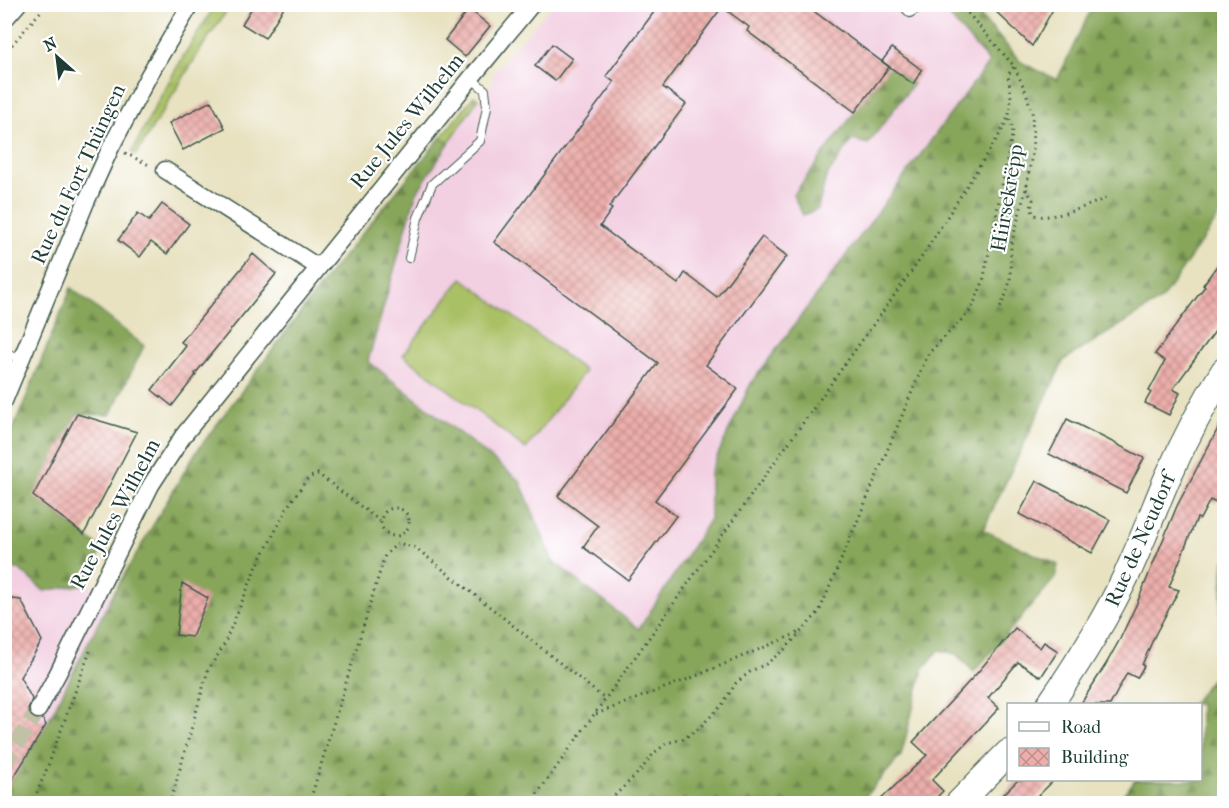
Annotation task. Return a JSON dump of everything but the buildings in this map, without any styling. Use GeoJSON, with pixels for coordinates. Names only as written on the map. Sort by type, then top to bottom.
{"type":"FeatureCollection","features":[{"type":"Feature","properties":{"kind":"main road","name":"Rue de Neudorf"},"geometry":{"type":"LineString","coordinates":[[1051,703],[1083,656],[1111,606],[1128,573],[1186,439],[1224,371]]}},
{"type":"Feature","properties":{"kind":"main road"},"geometry":{"type":"LineString","coordinates":[[958,804],[1007,754]]}},
{"type":"Feature","properties":{"kind":"street"},"geometry":{"type":"LineString","coordinates":[[4,20],[18,4]]}},
{"type":"Feature","properties":{"kind":"street","name":"Rue du Fort Thüngen"},"geometry":{"type":"LineString","coordinates":[[4,401],[111,147],[149,75],[191,4]]}},
{"type":"Feature","properties":{"kind":"street","name":"Rue Jules Wilhelm"},"geometry":{"type":"LineString","coordinates":[[38,710],[151,485],[183,436],[532,4]]}},
{"type":"Feature","properties":{"kind":"street"},"geometry":{"type":"LineString","coordinates":[[165,170],[318,267]]}},
{"type":"Feature","properties":{"kind":"lane"},"geometry":{"type":"LineString","coordinates":[[901,4],[910,13],[923,5]]}},
{"type":"Feature","properties":{"kind":"lane"},"geometry":{"type":"LineString","coordinates":[[409,258],[418,218],[432,184],[480,141],[487,107],[485,90],[471,78]]}},
{"type":"Feature","properties":{"kind":"lane"},"geometry":{"type":"LineString","coordinates":[[4,352],[21,359]]}},
{"type":"Feature","properties":{"kind":"path"},"geometry":{"type":"LineString","coordinates":[[4,54],[47,4]]}},
{"type":"Feature","properties":{"kind":"path","name":"Hiirsekrëpp"},"geometry":{"type":"LineString","coordinates":[[960,4],[1014,66],[1026,92],[1032,113],[1033,149],[1026,189],[1011,245],[1010,281],[999,311]]}},
{"type":"Feature","properties":{"kind":"path"},"geometry":{"type":"LineString","coordinates":[[530,804],[921,258],[1009,117],[1012,97],[1008,75],[1014,66]]}},
{"type":"Feature","properties":{"kind":"path"},"geometry":{"type":"LineString","coordinates":[[606,804],[640,771],[654,753],[667,743],[683,739],[698,729],[722,705],[736,683],[785,649],[819,612],[928,354],[971,310],[983,282],[1014,130],[1009,117]]}},
{"type":"Feature","properties":{"kind":"path"},"geometry":{"type":"LineString","coordinates":[[134,158],[148,164]]}},
{"type":"Feature","properties":{"kind":"path"},"geometry":{"type":"LineString","coordinates":[[1026,189],[1032,200],[1031,208],[1034,215],[1041,217],[1081,209],[1108,197]]}},
{"type":"Feature","properties":{"kind":"path"},"geometry":{"type":"LineString","coordinates":[[170,804],[208,670],[223,647],[257,566],[290,503],[308,478],[318,474],[380,520]]}},
{"type":"Feature","properties":{"kind":"path"},"geometry":{"type":"LineString","coordinates":[[392,508],[401,509],[408,515],[409,524],[406,532],[397,537],[388,535],[382,529],[380,520],[384,512],[392,508]]}},
{"type":"Feature","properties":{"kind":"path"},"geometry":{"type":"LineString","coordinates":[[397,537],[398,543]]}},
{"type":"Feature","properties":{"kind":"path"},"geometry":{"type":"LineString","coordinates":[[398,543],[417,548],[605,700]]}},
{"type":"Feature","properties":{"kind":"path"},"geometry":{"type":"LineString","coordinates":[[309,804],[385,555],[398,543]]}},
{"type":"Feature","properties":{"kind":"path"},"geometry":{"type":"LineString","coordinates":[[593,715],[696,676],[800,632]]}},
{"type":"Feature","properties":{"kind":"path"},"geometry":{"type":"LineString","coordinates":[[32,804],[93,643]]}},
{"type":"Feature","properties":{"kind":"shaded area"},"geometry":{"type":"Polygon","coordinates":[[[552,5],[940,5],[989,61],[750,385],[710,472],[710,519],[639,629],[553,561],[520,481],[368,361],[416,194],[478,99],[493,82],[493,73],[552,5]]]}},
{"type":"Feature","properties":{"kind":"shaded area"},"geometry":{"type":"Polygon","coordinates":[[[5,568],[19,569],[44,591],[85,584],[113,594],[46,725],[5,793],[5,568]]]}},
{"type":"Feature","properties":{"kind":"green space"},"geometry":{"type":"Polygon","coordinates":[[[216,5],[231,5],[204,44],[136,155],[132,152],[151,114],[216,5]]]}},
{"type":"Feature","properties":{"kind":"green space"},"geometry":{"type":"Polygon","coordinates":[[[965,5],[971,5],[1021,62],[1057,80],[1093,5],[1224,5],[1224,209],[1161,300],[1064,360],[983,530],[1058,565],[1055,578],[974,672],[956,654],[939,650],[923,669],[901,756],[859,803],[5,804],[4,793],[46,725],[113,594],[194,455],[330,273],[441,137],[449,143],[416,194],[368,361],[520,481],[553,561],[639,629],[710,519],[710,472],[750,385],[989,62],[947,14],[965,5]]]}},
{"type":"Feature","properties":{"kind":"green space"},"geometry":{"type":"Polygon","coordinates":[[[889,66],[913,84],[868,144],[852,140],[826,177],[818,209],[803,215],[793,195],[889,66]]]}},
{"type":"Feature","properties":{"kind":"green space"},"geometry":{"type":"Polygon","coordinates":[[[474,96],[478,99],[449,143],[441,137],[474,96]]]}},
{"type":"Feature","properties":{"kind":"green space"},"geometry":{"type":"Polygon","coordinates":[[[462,278],[585,371],[526,449],[403,355],[462,278]]]}},
{"type":"Feature","properties":{"kind":"green space"},"geometry":{"type":"Polygon","coordinates":[[[71,288],[144,346],[110,415],[77,414],[34,496],[102,549],[85,584],[44,591],[19,569],[5,568],[5,449],[71,288]]]}},
{"type":"Feature","properties":{"kind":"green space"},"geometry":{"type":"Polygon","coordinates":[[[1224,559],[1224,803],[1116,803],[1134,781],[1202,781],[1202,703],[1193,703],[1217,672],[1224,559]]]}},
{"type":"Feature","properties":{"kind":"tunnel"},"geometry":{"type":"LineString","coordinates":[[4,764],[38,710]]}}]}
